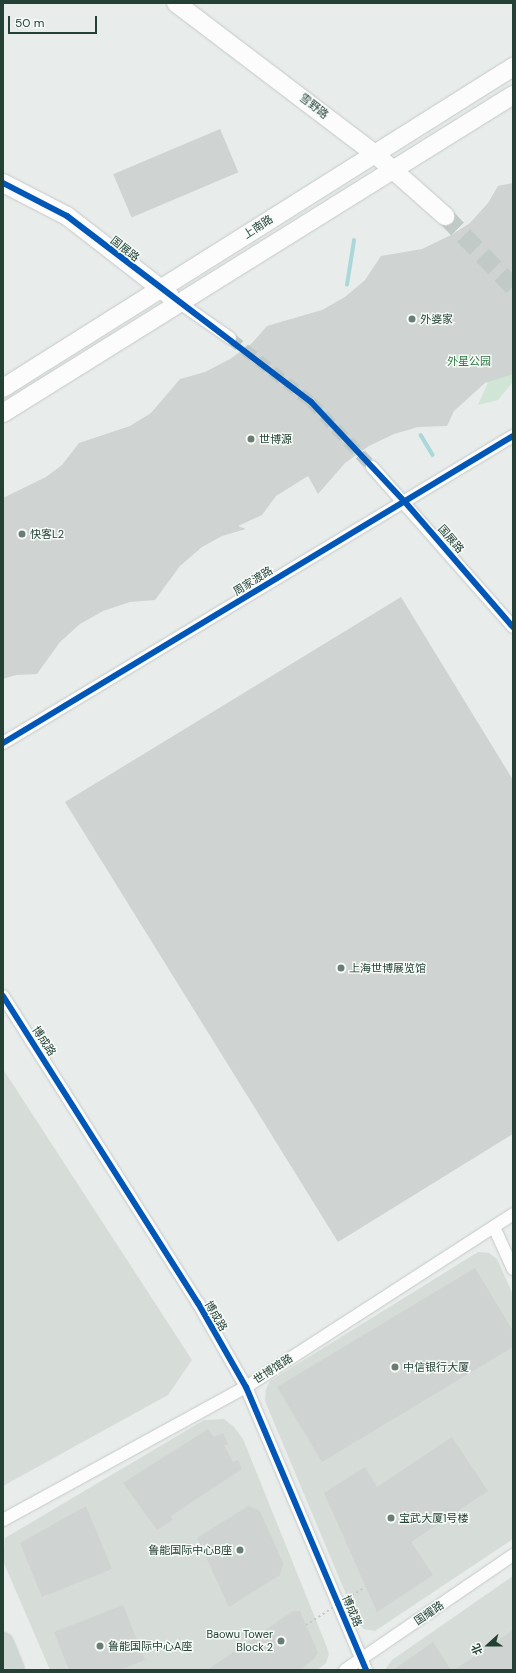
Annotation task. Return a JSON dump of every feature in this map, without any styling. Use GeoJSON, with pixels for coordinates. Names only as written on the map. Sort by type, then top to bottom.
{"type":"FeatureCollection","features":[{"type":"Feature","properties":{"kind":"main road","name":"雪野路"},"geometry":{"type":"LineString","coordinates":[[176,3],[235,45],[375,154],[446,216]]}},
{"type":"Feature","properties":{"kind":"main road","name":"上南路"},"geometry":{"type":"LineString","coordinates":[[3,388],[513,67]]}},
{"type":"Feature","properties":{"kind":"main road","name":"上南路"},"geometry":{"type":"LineString","coordinates":[[3,413],[513,95]]}},
{"type":"Feature","properties":{"kind":"main road","name":"国展路"},"geometry":{"type":"LineString","coordinates":[[3,182],[67,216],[180,303]]}},
{"type":"Feature","properties":{"kind":"main road"},"geometry":{"type":"LineString","coordinates":[[3,1642],[14,1670]]}},
{"type":"Feature","properties":{"kind":"street","name":"国展路"},"geometry":{"type":"LineString","coordinates":[[180,303],[230,338]]}},
{"type":"Feature","properties":{"kind":"street","name":"周家渡路"},"geometry":{"type":"LineString","coordinates":[[3,743],[513,436]]}},
{"type":"Feature","properties":{"kind":"street","name":"国展路"},"geometry":{"type":"LineString","coordinates":[[372,467],[405,502],[513,627]]}},
{"type":"Feature","properties":{"kind":"street","name":"博成路"},"geometry":{"type":"LineString","coordinates":[[3,996],[190,1290],[246,1387],[366,1670]]}},
{"type":"Feature","properties":{"kind":"street","name":"世博馆路"},"geometry":{"type":"LineString","coordinates":[[3,1520],[246,1387],[513,1214]]}},
{"type":"Feature","properties":{"kind":"street"},"geometry":{"type":"LineString","coordinates":[[494,1226],[513,1270]]}},
{"type":"Feature","properties":{"kind":"street","name":"国耀路"},"geometry":{"type":"LineString","coordinates":[[345,1670],[513,1555]]}},
{"type":"Feature","properties":{"kind":"path"},"geometry":{"type":"LineString","coordinates":[[306,1625],[365,1587]]}},
{"type":"Feature","properties":{"kind":"shaded area"},"geometry":{"type":"Polygon","coordinates":[[[3,1069],[192,1360],[168,1395],[3,1486],[3,1069]]]}},
{"type":"Feature","properties":{"kind":"shaded area"},"geometry":{"type":"Polygon","coordinates":[[[478,1252],[489,1253],[497,1259],[513,1295],[513,1539],[375,1631],[364,1629],[358,1623],[265,1401],[266,1389],[270,1381],[478,1252]]]}},
{"type":"Feature","properties":{"kind":"shaded area"},"geometry":{"type":"Polygon","coordinates":[[[224,1419],[234,1427],[243,1439],[326,1645],[329,1654],[326,1663],[317,1670],[50,1670],[3,1561],[5,1538],[204,1420],[224,1419]]]}},
{"type":"Feature","properties":{"kind":"shaded area"},"geometry":{"type":"Polygon","coordinates":[[[513,1576],[513,1670],[385,1670],[392,1660],[513,1576]]]}},
{"type":"Feature","properties":{"kind":"green space"},"geometry":{"type":"Polygon","coordinates":[[[498,360],[513,360],[513,382],[498,400],[478,405],[498,360]]]}},
{"type":"Feature","properties":{"kind":"building"},"geometry":{"type":"Polygon","coordinates":[[[220,129],[238,172],[132,218],[113,174],[220,129]]]}},
{"type":"Feature","properties":{"kind":"building","name":"世博源"},"geometry":{"type":"Polygon","coordinates":[[[513,183],[513,374],[485,383],[454,411],[447,426],[418,427],[394,434],[369,446],[345,463],[318,494],[308,476],[276,496],[262,515],[238,526],[246,529],[222,536],[202,547],[180,566],[155,600],[130,602],[103,611],[80,624],[60,642],[37,674],[16,675],[3,679],[3,498],[46,477],[62,465],[79,443],[130,426],[151,413],[180,379],[205,372],[230,359],[251,344],[267,326],[322,310],[345,297],[365,280],[381,256],[422,249],[451,235],[470,223],[488,203],[498,186],[513,183]]]}},
{"type":"Feature","properties":{"kind":"building","name":"上海世博展览馆"},"geometry":{"type":"Polygon","coordinates":[[[401,597],[513,780],[513,1134],[338,1242],[65,802],[401,597]]]}},
{"type":"Feature","properties":{"kind":"building","name":"中信银行大厦"},"geometry":{"type":"Polygon","coordinates":[[[475,1268],[513,1331],[513,1347],[322,1462],[277,1387],[475,1268]]]}},
{"type":"Feature","properties":{"kind":"building"},"geometry":{"type":"Polygon","coordinates":[[[208,1429],[214,1437],[223,1433],[228,1444],[224,1445],[233,1462],[238,1460],[242,1469],[171,1516],[173,1520],[157,1530],[123,1483],[208,1429]]]}},
{"type":"Feature","properties":{"kind":"building","name":"宝武大厦1号楼"},"geometry":{"type":"Polygon","coordinates":[[[452,1437],[488,1491],[411,1542],[433,1575],[377,1612],[324,1493],[365,1467],[377,1487],[452,1437]]]}},
{"type":"Feature","properties":{"kind":"building"},"geometry":{"type":"Polygon","coordinates":[[[86,1506],[112,1569],[42,1597],[20,1543],[86,1506]]]}},
{"type":"Feature","properties":{"kind":"building","name":"鲁能国际中心B座"},"geometry":{"type":"Polygon","coordinates":[[[248,1506],[260,1511],[283,1563],[280,1575],[229,1607],[197,1538],[248,1506]]]}},
{"type":"Feature","properties":{"kind":"building","name":"鲁能国际中心A座"},"geometry":{"type":"Polygon","coordinates":[[[123,1605],[145,1660],[120,1670],[69,1670],[54,1632],[123,1605]]]}},
{"type":"Feature","properties":{"kind":"building","name":"Baowu Tower Block 2"},"geometry":{"type":"Polygon","coordinates":[[[293,1611],[300,1611],[318,1653],[313,1660],[299,1670],[207,1670],[293,1611]]]}},
{"type":"Feature","properties":{"kind":"building"},"geometry":{"type":"Polygon","coordinates":[[[513,1630],[513,1670],[454,1670],[513,1630]]]}},
{"type":"Feature","properties":{"kind":"building"},"geometry":{"type":"Polygon","coordinates":[[[433,1642],[451,1670],[393,1670],[433,1642]]]}},
{"type":"Feature","properties":{"kind":"waterway"},"geometry":{"type":"LineString","coordinates":[[347,285],[354,241]]}},
{"type":"Feature","properties":{"kind":"waterway"},"geometry":{"type":"LineString","coordinates":[[421,435],[433,455]]}},
{"type":"Feature","properties":{"kind":"tunnel"},"geometry":{"type":"LineString","coordinates":[[445,216],[513,287]]}},
{"type":"Feature","properties":{"kind":"tunnel"},"geometry":{"type":"LineString","coordinates":[[230,338],[311,402],[372,467]]}},
{"type":"Feature","properties":{"kind":"cycle path"},"geometry":{"type":"LineString","coordinates":[[3,183],[67,216],[311,402],[405,502],[513,627]]}},
{"type":"Feature","properties":{"kind":"cycle path"},"geometry":{"type":"LineString","coordinates":[[3,743],[513,436]]}},
{"type":"Feature","properties":{"kind":"cycle path"},"geometry":{"type":"LineString","coordinates":[[3,996],[198,1303],[246,1387],[366,1670]]}},
{"type":"Feature","properties":{"kind":"place","name":"外婆家"},"geometry":{"type":"Point","coordinates":[412,319]}},
{"type":"Feature","properties":{"kind":"place","name":"世博源"},"geometry":{"type":"Point","coordinates":[251,439]}},
{"type":"Feature","properties":{"kind":"place","name":"快客L2"},"geometry":{"type":"Point","coordinates":[22,534]}},
{"type":"Feature","properties":{"kind":"place","name":"上海世博展览馆"},"geometry":{"type":"Point","coordinates":[341,968]}},
{"type":"Feature","properties":{"kind":"place","name":"中信银行大厦"},"geometry":{"type":"Point","coordinates":[395,1367]}},
{"type":"Feature","properties":{"kind":"place","name":"宝武大厦1号楼"},"geometry":{"type":"Point","coordinates":[391,1518]}},
{"type":"Feature","properties":{"kind":"place","name":"鲁能国际中心B座"},"geometry":{"type":"Point","coordinates":[240,1550]}},
{"type":"Feature","properties":{"kind":"place","name":"Baowu Tower Block 2"},"geometry":{"type":"Point","coordinates":[281,1641]}},
{"type":"Feature","properties":{"kind":"place","name":"鲁能国际中心A座"},"geometry":{"type":"Point","coordinates":[100,1646]}},
{"type":"Feature","properties":{"kind":"park label","name":"外星公园"},"geometry":{"type":"Point","coordinates":[469,361]}}]}
